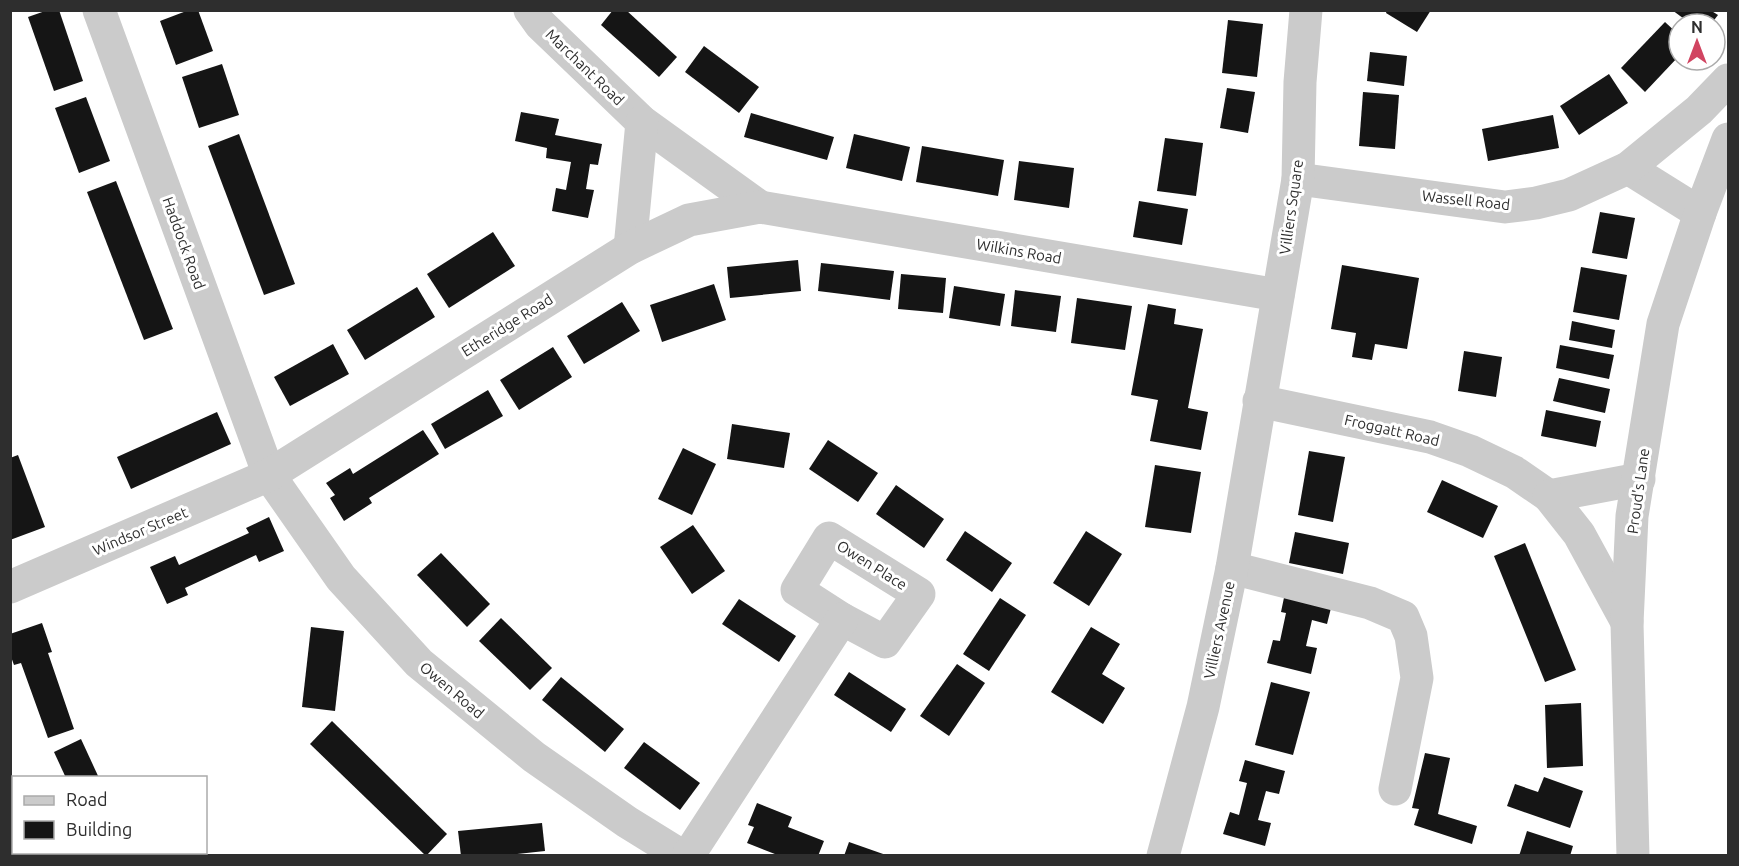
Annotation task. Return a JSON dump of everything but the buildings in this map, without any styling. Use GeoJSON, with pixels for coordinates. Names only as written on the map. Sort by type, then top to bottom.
{"type":"FeatureCollection","features":[{"type":"Feature","properties":{"kind":"street","name":"Haddock Road"},"geometry":{"type":"LineString","coordinates":[[99,10],[269,475]]}},
{"type":"Feature","properties":{"kind":"street","name":"Marchant Road"},"geometry":{"type":"LineString","coordinates":[[530,10],[540,24],[642,122],[759,207]]}},
{"type":"Feature","properties":{"kind":"street","name":"Villiers Square"},"geometry":{"type":"LineString","coordinates":[[1259,401],[1298,179],[1300,82],[1306,10]]}},
{"type":"Feature","properties":{"kind":"street","name":"Wassell Road"},"geometry":{"type":"LineString","coordinates":[[1298,179],[1504,207],[1536,203],[1569,195],[1628,168],[1699,110],[1728,80]]}},
{"type":"Feature","properties":{"kind":"street"},"geometry":{"type":"LineString","coordinates":[[630,248],[642,122]]}},
{"type":"Feature","properties":{"kind":"street","name":"Proud's Lane"},"geometry":{"type":"LineString","coordinates":[[1633,855],[1628,623],[1632,516],[1663,324],[1700,213],[1728,139]]}},
{"type":"Feature","properties":{"kind":"street"},"geometry":{"type":"LineString","coordinates":[[1628,168],[1700,213]]}},
{"type":"Feature","properties":{"kind":"street","name":"Etheridge Road"},"geometry":{"type":"LineString","coordinates":[[269,475],[630,248],[690,220],[759,207]]}},
{"type":"Feature","properties":{"kind":"street","name":"Wilkins Road"},"geometry":{"type":"LineString","coordinates":[[759,207],[1278,295]]}},
{"type":"Feature","properties":{"kind":"street","name":"Froggatt Road"},"geometry":{"type":"LineString","coordinates":[[1259,401],[1430,437],[1470,451],[1514,472],[1549,496],[1579,534],[1628,623]]}},
{"type":"Feature","properties":{"kind":"street","name":"Villiers Avenue"},"geometry":{"type":"LineString","coordinates":[[1163,855],[1203,706],[1232,568],[1259,401]]}},
{"type":"Feature","properties":{"kind":"street","name":"Windsor Street"},"geometry":{"type":"LineString","coordinates":[[10,587],[269,475]]}},
{"type":"Feature","properties":{"kind":"street","name":"Owen Road"},"geometry":{"type":"LineString","coordinates":[[269,475],[341,578],[419,663],[534,757],[627,822],[682,855]]}},
{"type":"Feature","properties":{"kind":"street"},"geometry":{"type":"LineString","coordinates":[[1549,496],[1639,479]]}},
{"type":"Feature","properties":{"kind":"street"},"geometry":{"type":"LineString","coordinates":[[1232,568],[1370,603],[1403,617],[1410,636],[1417,678],[1395,789]]}},
{"type":"Feature","properties":{"kind":"street"},"geometry":{"type":"LineString","coordinates":[[688,855],[842,619]]}}]}
